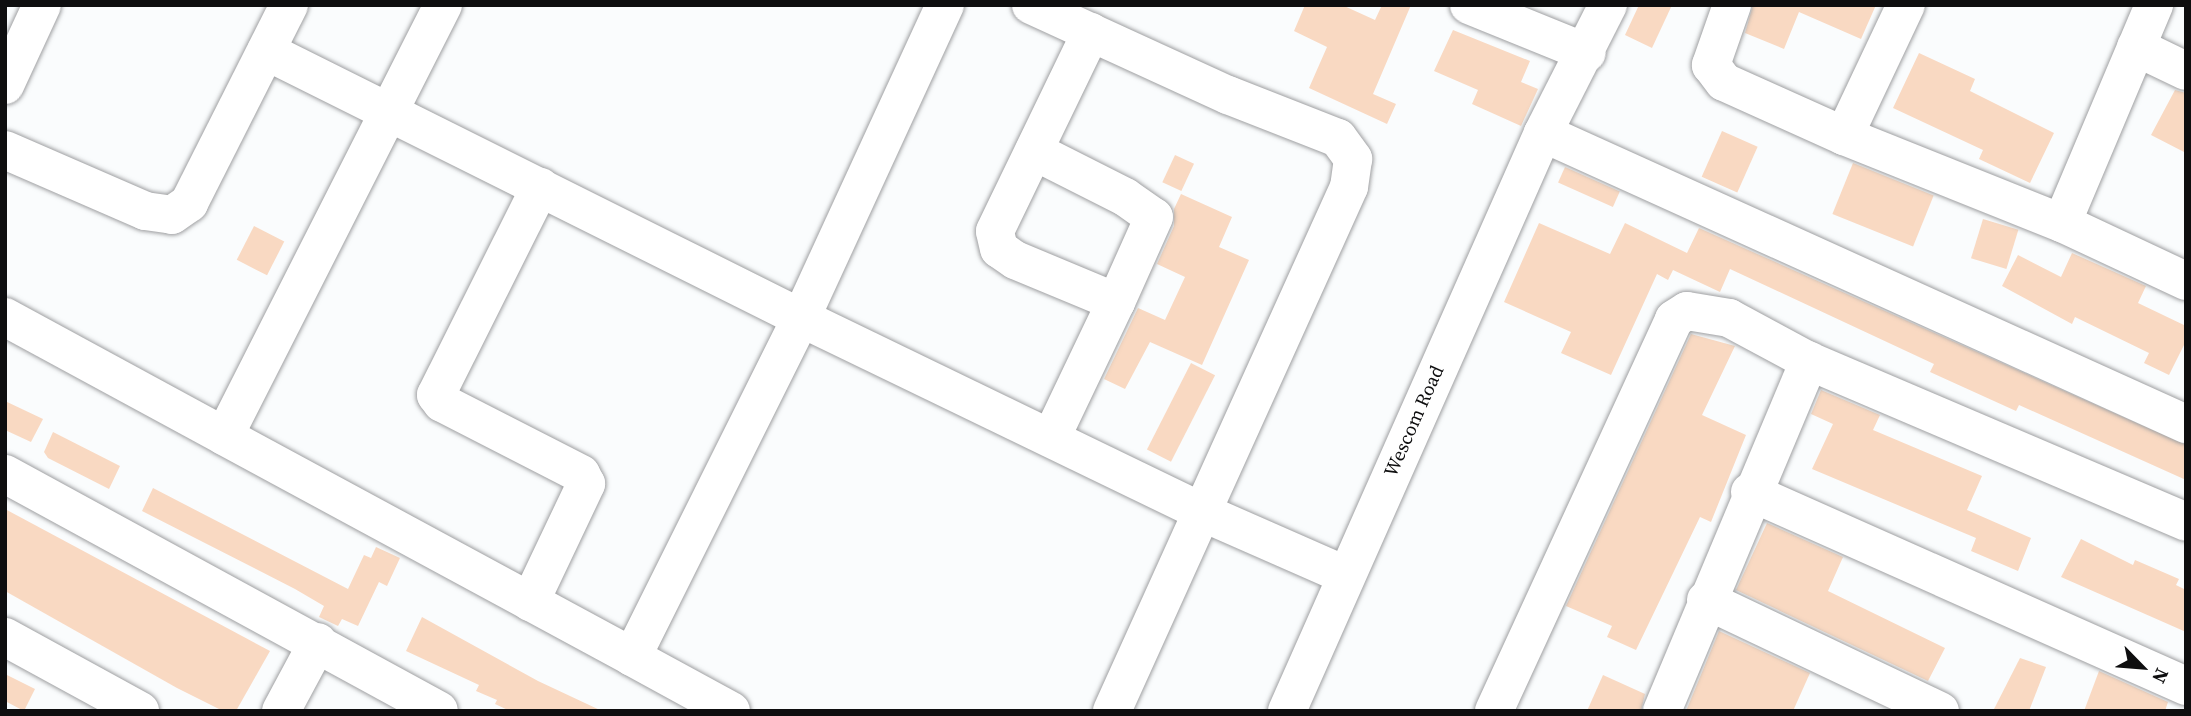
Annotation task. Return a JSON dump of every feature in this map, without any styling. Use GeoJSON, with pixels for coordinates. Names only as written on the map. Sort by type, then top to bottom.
{"type":"FeatureCollection","features":[{"type":"Feature","properties":{"kind":"street"},"geometry":{"type":"LineString","coordinates":[[5,85],[42,5]]}},
{"type":"Feature","properties":{"kind":"street"},"geometry":{"type":"LineString","coordinates":[[5,150],[145,211],[172,215],[189,204],[289,5]]}},
{"type":"Feature","properties":{"kind":"street"},"geometry":{"type":"LineString","coordinates":[[224,436],[443,5]]}},
{"type":"Feature","properties":{"kind":"street"},"geometry":{"type":"LineString","coordinates":[[632,657],[801,318],[946,5]]}},
{"type":"Feature","properties":{"kind":"street"},"geometry":{"type":"LineString","coordinates":[[1031,5],[1338,138],[1353,159],[1349,187],[1204,513],[1112,711]]}},
{"type":"Feature","properties":{"kind":"street"},"geometry":{"type":"LineString","coordinates":[[1469,5],[1587,53]]}},
{"type":"Feature","properties":{"kind":"street","name":"Wescom Road"},"geometry":{"type":"LineString","coordinates":[[1287,711],[1543,133],[1587,53],[1608,5]]}},
{"type":"Feature","properties":{"kind":"street"},"geometry":{"type":"LineString","coordinates":[[1732,5],[1713,49],[1711,65],[1716,75],[1844,136],[2062,223],[2186,281]]}},
{"type":"Feature","properties":{"kind":"street"},"geometry":{"type":"LineString","coordinates":[[1844,136],[1906,5]]}},
{"type":"Feature","properties":{"kind":"street"},"geometry":{"type":"LineString","coordinates":[[2062,223],[2154,5]]}},
{"type":"Feature","properties":{"kind":"street"},"geometry":{"type":"LineString","coordinates":[[1091,32],[995,231],[999,249],[1116,302]]}},
{"type":"Feature","properties":{"kind":"street"},"geometry":{"type":"LineString","coordinates":[[2136,47],[2186,71]]}},
{"type":"Feature","properties":{"kind":"street"},"geometry":{"type":"LineString","coordinates":[[266,51],[801,318],[1204,513],[1345,575]]}},
{"type":"Feature","properties":{"kind":"street"},"geometry":{"type":"LineString","coordinates":[[1543,133],[2186,424]]}},
{"type":"Feature","properties":{"kind":"street"},"geometry":{"type":"LineString","coordinates":[[1034,151],[1125,197],[1154,217],[1051,438]]}},
{"type":"Feature","properties":{"kind":"street"},"geometry":{"type":"LineString","coordinates":[[530,602],[586,484],[581,474],[442,403],[436,395],[540,187]]}},
{"type":"Feature","properties":{"kind":"street"},"geometry":{"type":"LineString","coordinates":[[1494,711],[1674,319],[1688,311],[1729,318],[1809,361],[2186,522]]}},
{"type":"Feature","properties":{"kind":"street"},"geometry":{"type":"LineString","coordinates":[[5,317],[732,711]]}},
{"type":"Feature","properties":{"kind":"street"},"geometry":{"type":"LineString","coordinates":[[1661,711],[1750,492],[1809,361]]}},
{"type":"Feature","properties":{"kind":"street"},"geometry":{"type":"LineString","coordinates":[[5,474],[318,642],[439,711]]}},
{"type":"Feature","properties":{"kind":"street"},"geometry":{"type":"LineString","coordinates":[[1750,492],[2186,686]]}},
{"type":"Feature","properties":{"kind":"street"},"geometry":{"type":"LineString","coordinates":[[1706,600],[1940,711]]}},
{"type":"Feature","properties":{"kind":"street"},"geometry":{"type":"LineString","coordinates":[[5,637],[140,711]]}},
{"type":"Feature","properties":{"kind":"street"},"geometry":{"type":"LineString","coordinates":[[281,711],[318,642]]}},
{"type":"Feature","properties":{"kind":"building"},"geometry":{"type":"Polygon","coordinates":[[[1305,5],[1342,5],[1375,20],[1382,5],[1411,5],[1373,94],[1396,104],[1387,124],[1309,88],[1327,47],[1294,31],[1305,5]]]}},
{"type":"Feature","properties":{"kind":"building"},"geometry":{"type":"Polygon","coordinates":[[[1639,5],[1672,5],[1652,48],[1625,35],[1639,5]]]}},
{"type":"Feature","properties":{"kind":"building"},"geometry":{"type":"Polygon","coordinates":[[[1753,5],[1876,5],[1861,39],[1799,12],[1784,49],[1745,33],[1753,5]]]}},
{"type":"Feature","properties":{"kind":"building"},"geometry":{"type":"Polygon","coordinates":[[[1453,30],[1530,61],[1521,82],[1538,89],[1521,126],[1472,104],[1478,90],[1434,71],[1453,30]]]}},
{"type":"Feature","properties":{"kind":"building"},"geometry":{"type":"Polygon","coordinates":[[[1919,53],[1975,79],[1970,91],[2054,133],[2030,183],[1979,159],[1983,150],[1893,108],[1919,53]]]}},
{"type":"Feature","properties":{"kind":"building"},"geometry":{"type":"Polygon","coordinates":[[[2175,90],[2186,93],[2186,153],[2151,135],[2175,90]]]}},
{"type":"Feature","properties":{"kind":"building"},"geometry":{"type":"Polygon","coordinates":[[[1722,131],[1758,147],[1737,193],[1702,177],[1722,131]]]}},
{"type":"Feature","properties":{"kind":"building"},"geometry":{"type":"Polygon","coordinates":[[[1175,155],[1194,164],[1181,191],[1162,182],[1175,155]]]}},
{"type":"Feature","properties":{"kind":"building"},"geometry":{"type":"Polygon","coordinates":[[[1853,163],[1934,196],[1913,247],[1832,214],[1853,163]]]}},
{"type":"Feature","properties":{"kind":"building"},"geometry":{"type":"Polygon","coordinates":[[[1565,167],[1620,191],[1613,207],[1558,183],[1565,167]]]}},
{"type":"Feature","properties":{"kind":"building"},"geometry":{"type":"Polygon","coordinates":[[[1181,194],[1232,217],[1219,247],[1249,260],[1202,365],[1150,342],[1125,389],[1104,379],[1138,308],[1165,320],[1185,277],[1157,264],[1174,226],[1174,209],[1181,194]]]}},
{"type":"Feature","properties":{"kind":"building"},"geometry":{"type":"Polygon","coordinates":[[[1983,219],[2018,230],[2006,269],[1971,258],[1983,219]]]}},
{"type":"Feature","properties":{"kind":"building"},"geometry":{"type":"Polygon","coordinates":[[[1539,223],[1610,254],[1625,223],[1687,253],[1699,228],[2186,445],[2186,480],[2019,405],[2016,411],[1930,372],[1934,364],[1730,269],[1720,292],[1673,270],[1668,280],[1657,274],[1611,375],[1561,353],[1571,332],[1504,302],[1539,223]]]}},
{"type":"Feature","properties":{"kind":"building"},"geometry":{"type":"Polygon","coordinates":[[[254,226],[284,241],[267,275],[237,260],[254,226]]]}},
{"type":"Feature","properties":{"kind":"building"},"geometry":{"type":"Polygon","coordinates":[[[2072,253],[2146,286],[2138,303],[2186,326],[2186,341],[2169,375],[2144,363],[2149,353],[2075,317],[2072,324],[2002,286],[2018,255],[2061,277],[2072,253]]]}},
{"type":"Feature","properties":{"kind":"building"},"geometry":{"type":"Polygon","coordinates":[[[1691,334],[1735,346],[1702,415],[1746,435],[1711,522],[1700,517],[1636,650],[1607,637],[1612,626],[1566,606],[1691,334]]]}},
{"type":"Feature","properties":{"kind":"building"},"geometry":{"type":"Polygon","coordinates":[[[1191,363],[1215,375],[1171,462],[1147,449],[1191,363]]]}},
{"type":"Feature","properties":{"kind":"building"},"geometry":{"type":"Polygon","coordinates":[[[1821,390],[1880,415],[1873,430],[1982,476],[1967,510],[2031,538],[2018,571],[1971,551],[1976,538],[1812,469],[1833,424],[1811,414],[1821,390]]]}},
{"type":"Feature","properties":{"kind":"building"},"geometry":{"type":"Polygon","coordinates":[[[5,401],[43,419],[31,442],[5,430],[5,401]]]}},
{"type":"Feature","properties":{"kind":"building"},"geometry":{"type":"Polygon","coordinates":[[[53,432],[120,466],[109,489],[48,458],[44,452],[53,432]]]}},
{"type":"Feature","properties":{"kind":"building"},"geometry":{"type":"Polygon","coordinates":[[[153,488],[348,589],[364,555],[371,558],[376,547],[400,558],[387,586],[379,582],[358,626],[342,619],[338,626],[319,617],[324,606],[142,511],[153,488]]]}},
{"type":"Feature","properties":{"kind":"building"},"geometry":{"type":"Polygon","coordinates":[[[5,509],[270,651],[236,711],[223,711],[177,688],[5,591],[5,509]]]}},
{"type":"Feature","properties":{"kind":"building"},"geometry":{"type":"Polygon","coordinates":[[[1767,523],[1843,557],[1828,591],[1945,648],[1928,681],[1736,590],[1767,523]]]}},
{"type":"Feature","properties":{"kind":"building"},"geometry":{"type":"Polygon","coordinates":[[[2081,539],[2133,565],[2135,560],[2179,579],[2176,585],[2186,590],[2186,632],[2061,577],[2081,539]]]}},
{"type":"Feature","properties":{"kind":"building"},"geometry":{"type":"Polygon","coordinates":[[[422,617],[538,681],[602,711],[510,711],[495,704],[497,700],[476,691],[479,685],[406,651],[422,617]]]}},
{"type":"Feature","properties":{"kind":"building"},"geometry":{"type":"Polygon","coordinates":[[[1719,631],[1810,673],[1793,711],[1686,711],[1719,631]]]}},
{"type":"Feature","properties":{"kind":"building"},"geometry":{"type":"Polygon","coordinates":[[[2020,658],[2046,667],[2029,711],[1993,711],[2020,658]]]}},
{"type":"Feature","properties":{"kind":"building"},"geometry":{"type":"Polygon","coordinates":[[[2099,671],[2168,702],[2165,711],[2084,711],[2099,671]]]}},
{"type":"Feature","properties":{"kind":"building"},"geometry":{"type":"Polygon","coordinates":[[[5,674],[35,689],[24,711],[5,701],[5,674]]]}},
{"type":"Feature","properties":{"kind":"building"},"geometry":{"type":"Polygon","coordinates":[[[1603,675],[1645,694],[1641,711],[1587,711],[1603,675]]]}}]}
